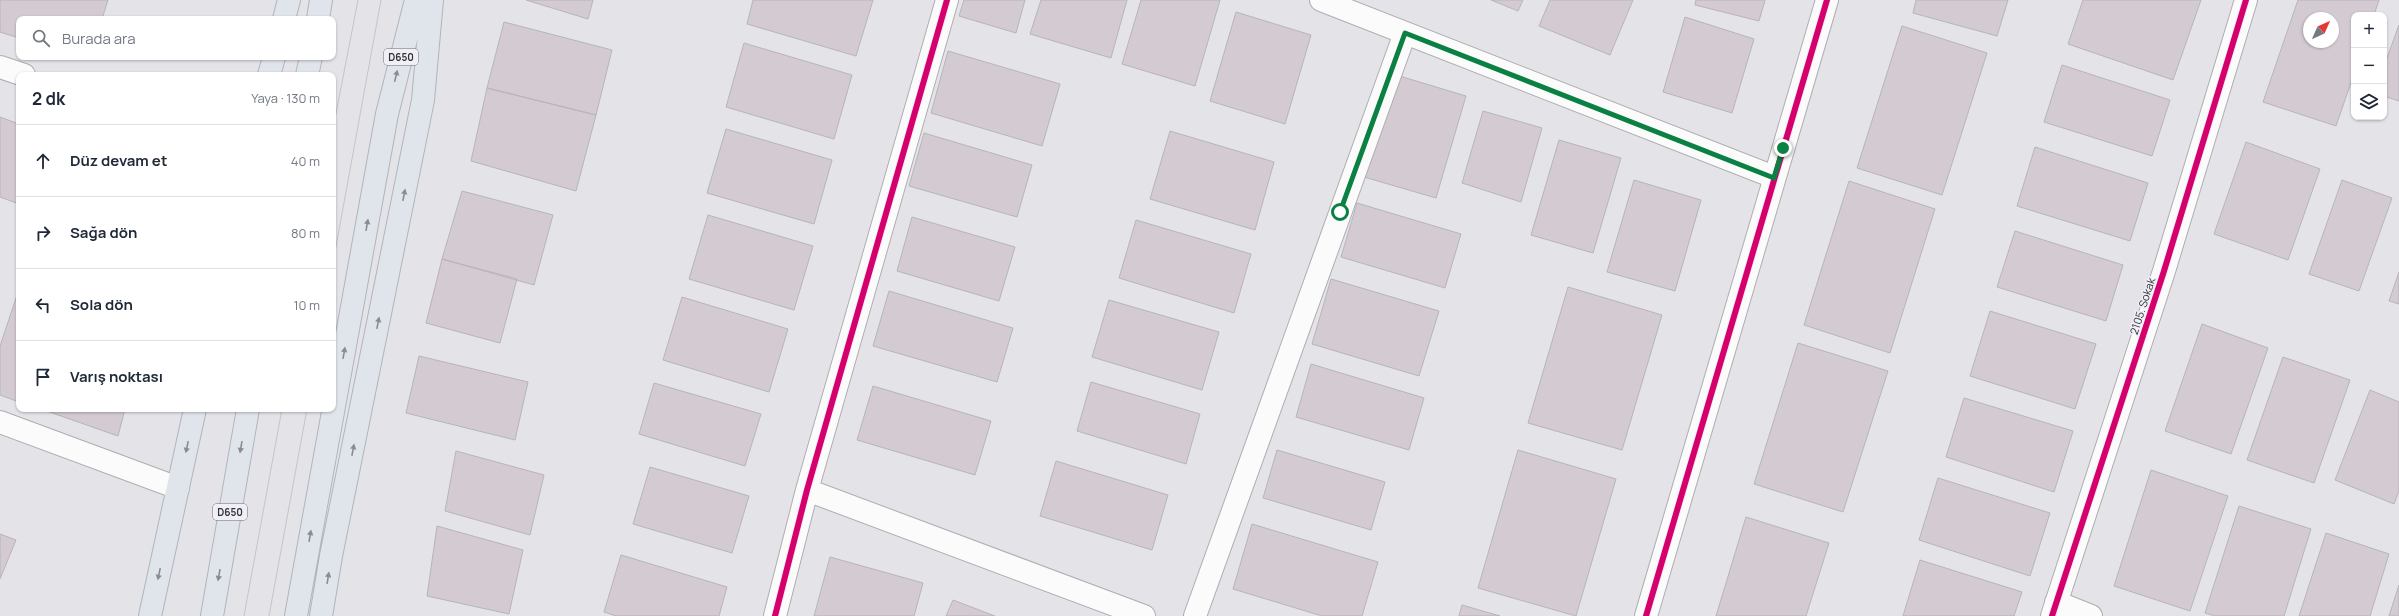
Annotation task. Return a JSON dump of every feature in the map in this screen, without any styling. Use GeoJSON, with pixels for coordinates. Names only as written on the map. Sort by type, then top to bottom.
{"type":"FeatureCollection","features":[{"type":"Feature","properties":{"kind":"highway"},"geometry":{"type":"LineString","coordinates":[[285,16],[288,0]]}},
{"type":"Feature","properties":{"kind":"highway"},"geometry":{"type":"LineString","coordinates":[[318,16],[321,0]]}},
{"type":"Feature","properties":{"kind":"highway","name":"D650"},"geometry":{"type":"LineString","coordinates":[[336,395],[387,114],[416,0]]}},
{"type":"Feature","properties":{"kind":"highway"},"geometry":{"type":"LineString","coordinates":[[321,616],[331,556],[424,100],[432,0]]}},
{"type":"Feature","properties":{"kind":"highway"},"geometry":{"type":"LineString","coordinates":[[270,72],[273,60]]}},
{"type":"Feature","properties":{"kind":"highway"},"geometry":{"type":"LineString","coordinates":[[308,72],[310,60]]}},
{"type":"Feature","properties":{"kind":"highway"},"geometry":{"type":"LineString","coordinates":[[150,616],[194,412]]}},
{"type":"Feature","properties":{"kind":"highway","name":"D650"},"geometry":{"type":"LineString","coordinates":[[212,616],[247,412]]}},
{"type":"Feature","properties":{"kind":"highway","name":"D650"},"geometry":{"type":"LineString","coordinates":[[296,616],[333,412]]}},
{"type":"Feature","properties":{"kind":"street"},"geometry":{"type":"LineString","coordinates":[[775,616],[806,490],[947,0]]}},
{"type":"Feature","properties":{"kind":"street"},"geometry":{"type":"LineString","coordinates":[[1321,0],[1774,178]]}},
{"type":"Feature","properties":{"kind":"street"},"geometry":{"type":"LineString","coordinates":[[1646,616],[1827,0]]}},
{"type":"Feature","properties":{"kind":"street","name":"2105. Sokak"},"geometry":{"type":"LineString","coordinates":[[2054,609],[2164,271],[2246,0]]}},
{"type":"Feature","properties":{"kind":"street"},"geometry":{"type":"LineString","coordinates":[[1195,616],[1405,33]]}},
{"type":"Feature","properties":{"kind":"street"},"geometry":{"type":"LineString","coordinates":[[0,67],[16,72]]}},
{"type":"Feature","properties":{"kind":"street"},"geometry":{"type":"LineString","coordinates":[[0,422],[178,488]]}},
{"type":"Feature","properties":{"kind":"street"},"geometry":{"type":"LineString","coordinates":[[806,490],[1144,616]]}},
{"type":"Feature","properties":{"kind":"street"},"geometry":{"type":"LineString","coordinates":[[2054,609],[2091,616]]}},
{"type":"Feature","properties":{"kind":"building"},"geometry":{"type":"Polygon","coordinates":[[[0,0],[108,0],[103,16],[16,16],[16,37],[0,32],[0,0]]]}},
{"type":"Feature","properties":{"kind":"building"},"geometry":{"type":"Polygon","coordinates":[[[526,0],[593,0],[588,19],[526,0]]]}},
{"type":"Feature","properties":{"kind":"building"},"geometry":{"type":"Polygon","coordinates":[[[753,0],[873,0],[856,56],[747,24],[753,0]]]}},
{"type":"Feature","properties":{"kind":"building"},"geometry":{"type":"Polygon","coordinates":[[[964,0],[1025,0],[1016,33],[959,16],[964,0]]]}},
{"type":"Feature","properties":{"kind":"building"},"geometry":{"type":"Polygon","coordinates":[[[1041,0],[1127,0],[1111,58],[1030,34],[1041,0]]]}},
{"type":"Feature","properties":{"kind":"building"},"geometry":{"type":"Polygon","coordinates":[[[1141,0],[1220,0],[1195,86],[1122,64],[1141,0]]]}},
{"type":"Feature","properties":{"kind":"building"},"geometry":{"type":"Polygon","coordinates":[[[1491,0],[1523,0],[1518,11],[1491,0]]]}},
{"type":"Feature","properties":{"kind":"building"},"geometry":{"type":"Polygon","coordinates":[[[1550,0],[1633,0],[1610,55],[1539,26],[1550,0]]]}},
{"type":"Feature","properties":{"kind":"building"},"geometry":{"type":"Polygon","coordinates":[[[1696,0],[1765,0],[1759,21],[1695,5],[1696,0]]]}},
{"type":"Feature","properties":{"kind":"building"},"geometry":{"type":"Polygon","coordinates":[[[1916,0],[2008,0],[1997,36],[1913,13],[1916,0]]]}},
{"type":"Feature","properties":{"kind":"building"},"geometry":{"type":"Polygon","coordinates":[[[2083,0],[2201,0],[2173,80],[2068,44],[2083,0]]]}},
{"type":"Feature","properties":{"kind":"building"},"geometry":{"type":"Polygon","coordinates":[[[2298,0],[2379,0],[2375,12],[2351,12],[2351,83],[2336,126],[2263,102],[2298,0]]]}},
{"type":"Feature","properties":{"kind":"building"},"geometry":{"type":"Polygon","coordinates":[[[1236,12],[1311,35],[1285,124],[1210,101],[1236,12]]]}},
{"type":"Feature","properties":{"kind":"building"},"geometry":{"type":"Polygon","coordinates":[[[1685,17],[1754,39],[1732,113],[1663,92],[1685,17]]]}},
{"type":"Feature","properties":{"kind":"building"},"geometry":{"type":"Polygon","coordinates":[[[504,22],[612,50],[596,115],[487,88],[504,22]]]}},
{"type":"Feature","properties":{"kind":"building"},"geometry":{"type":"Polygon","coordinates":[[[2399,25],[2399,101],[2387,97],[2387,58],[2399,25]]]}},
{"type":"Feature","properties":{"kind":"building"},"geometry":{"type":"Polygon","coordinates":[[[1902,26],[1987,53],[1942,195],[1857,168],[1902,26]]]}},
{"type":"Feature","properties":{"kind":"building"},"geometry":{"type":"Polygon","coordinates":[[[744,43],[852,75],[834,139],[726,107],[744,43]]]}},
{"type":"Feature","properties":{"kind":"building"},"geometry":{"type":"Polygon","coordinates":[[[948,51],[1060,84],[1042,146],[931,113],[948,51]]]}},
{"type":"Feature","properties":{"kind":"building"},"geometry":{"type":"Polygon","coordinates":[[[2062,65],[2170,100],[2152,156],[2044,122],[2062,65]]]}},
{"type":"Feature","properties":{"kind":"building"},"geometry":{"type":"Polygon","coordinates":[[[1393,74],[1466,96],[1436,198],[1364,177],[1393,74]]]}},
{"type":"Feature","properties":{"kind":"building"},"geometry":{"type":"Polygon","coordinates":[[[487,88],[596,115],[576,191],[471,161],[487,88]]]}},
{"type":"Feature","properties":{"kind":"building"},"geometry":{"type":"Polygon","coordinates":[[[1483,111],[1542,128],[1521,202],[1462,183],[1483,111]]]}},
{"type":"Feature","properties":{"kind":"building"},"geometry":{"type":"Polygon","coordinates":[[[0,117],[16,123],[16,203],[0,197],[0,117]]]}},
{"type":"Feature","properties":{"kind":"building"},"geometry":{"type":"Polygon","coordinates":[[[726,129],[832,160],[814,224],[707,193],[726,129]]]}},
{"type":"Feature","properties":{"kind":"building"},"geometry":{"type":"Polygon","coordinates":[[[1170,131],[1274,162],[1255,230],[1150,199],[1170,131]]]}},
{"type":"Feature","properties":{"kind":"building"},"geometry":{"type":"Polygon","coordinates":[[[924,133],[1032,165],[1017,217],[909,186],[924,133]]]}},
{"type":"Feature","properties":{"kind":"building"},"geometry":{"type":"Polygon","coordinates":[[[1559,140],[1621,158],[1593,253],[1531,235],[1559,140]]]}},
{"type":"Feature","properties":{"kind":"building"},"geometry":{"type":"Polygon","coordinates":[[[2246,142],[2320,169],[2288,260],[2214,234],[2246,142]]]}},
{"type":"Feature","properties":{"kind":"building"},"geometry":{"type":"Polygon","coordinates":[[[2035,147],[2148,183],[2130,241],[2017,206],[2035,147]]]}},
{"type":"Feature","properties":{"kind":"building"},"geometry":{"type":"Polygon","coordinates":[[[1634,180],[1701,200],[1675,291],[1607,272],[1634,180]]]}},
{"type":"Feature","properties":{"kind":"building"},"geometry":{"type":"Polygon","coordinates":[[[2342,180],[2392,198],[2359,291],[2309,274],[2342,180]]]}},
{"type":"Feature","properties":{"kind":"building"},"geometry":{"type":"Polygon","coordinates":[[[1849,181],[1935,209],[1890,353],[1804,325],[1849,181]]]}},
{"type":"Feature","properties":{"kind":"building"},"geometry":{"type":"Polygon","coordinates":[[[462,191],[553,215],[534,285],[442,259],[462,191]]]}},
{"type":"Feature","properties":{"kind":"building"},"geometry":{"type":"Polygon","coordinates":[[[1357,203],[1461,234],[1445,288],[1341,257],[1357,203]]]}},
{"type":"Feature","properties":{"kind":"building"},"geometry":{"type":"Polygon","coordinates":[[[708,215],[813,246],[794,310],[689,279],[708,215]]]}},
{"type":"Feature","properties":{"kind":"building"},"geometry":{"type":"Polygon","coordinates":[[[912,217],[1015,247],[999,301],[897,271],[912,217]]]}},
{"type":"Feature","properties":{"kind":"building"},"geometry":{"type":"Polygon","coordinates":[[[1136,220],[1251,254],[1234,313],[1119,278],[1136,220]]]}},
{"type":"Feature","properties":{"kind":"building"},"geometry":{"type":"Polygon","coordinates":[[[2015,231],[2123,265],[2106,321],[1997,287],[2015,231]]]}},
{"type":"Feature","properties":{"kind":"building"},"geometry":{"type":"Polygon","coordinates":[[[442,259],[517,279],[500,343],[426,323],[442,259]]]}},
{"type":"Feature","properties":{"kind":"building"},"geometry":{"type":"Polygon","coordinates":[[[2399,272],[2399,304],[2389,301],[2399,272]]]}},
{"type":"Feature","properties":{"kind":"building"},"geometry":{"type":"Polygon","coordinates":[[[1331,279],[1439,311],[1419,376],[1312,344],[1331,279]]]}},
{"type":"Feature","properties":{"kind":"building"},"geometry":{"type":"Polygon","coordinates":[[[1568,287],[1662,315],[1622,450],[1528,423],[1568,287]]]}},
{"type":"Feature","properties":{"kind":"building"},"geometry":{"type":"Polygon","coordinates":[[[889,291],[1013,328],[997,382],[873,346],[889,291]]]}},
{"type":"Feature","properties":{"kind":"building"},"geometry":{"type":"Polygon","coordinates":[[[682,297],[788,329],[769,392],[663,360],[682,297]]]}},
{"type":"Feature","properties":{"kind":"building"},"geometry":{"type":"Polygon","coordinates":[[[16,298],[16,401],[0,395],[0,346],[16,298]]]}},
{"type":"Feature","properties":{"kind":"building"},"geometry":{"type":"Polygon","coordinates":[[[1109,300],[1219,332],[1202,390],[1092,357],[1109,300]]]}},
{"type":"Feature","properties":{"kind":"building"},"geometry":{"type":"Polygon","coordinates":[[[1990,311],[2096,344],[2075,409],[1970,376],[1990,311]]]}},
{"type":"Feature","properties":{"kind":"building"},"geometry":{"type":"Polygon","coordinates":[[[2202,324],[2268,348],[2231,454],[2165,431],[2202,324]]]}},
{"type":"Feature","properties":{"kind":"building"},"geometry":{"type":"Polygon","coordinates":[[[1798,343],[1888,371],[1843,512],[1754,484],[1798,343]]]}},
{"type":"Feature","properties":{"kind":"building"},"geometry":{"type":"Polygon","coordinates":[[[419,356],[528,382],[515,440],[406,413],[419,356]]]}},
{"type":"Feature","properties":{"kind":"building"},"geometry":{"type":"Polygon","coordinates":[[[2283,357],[2350,380],[2314,483],[2247,460],[2283,357]]]}},
{"type":"Feature","properties":{"kind":"building"},"geometry":{"type":"Polygon","coordinates":[[[1311,364],[1424,398],[1409,450],[1296,417],[1311,364]]]}},
{"type":"Feature","properties":{"kind":"building"},"geometry":{"type":"Polygon","coordinates":[[[1091,382],[1200,414],[1186,464],[1077,431],[1091,382]]]}},
{"type":"Feature","properties":{"kind":"building"},"geometry":{"type":"Polygon","coordinates":[[[654,383],[761,414],[745,466],[639,434],[654,383]]]}},
{"type":"Feature","properties":{"kind":"building"},"geometry":{"type":"Polygon","coordinates":[[[873,386],[991,421],[975,475],[857,440],[873,386]]]}},
{"type":"Feature","properties":{"kind":"building"},"geometry":{"type":"Polygon","coordinates":[[[2370,390],[2399,402],[2399,491],[2394,504],[2335,480],[2370,390]]]}},
{"type":"Feature","properties":{"kind":"building"},"geometry":{"type":"Polygon","coordinates":[[[1964,398],[2073,431],[2054,492],[1946,457],[1964,398]]]}},
{"type":"Feature","properties":{"kind":"building"},"geometry":{"type":"Polygon","coordinates":[[[50,412],[124,412],[118,436],[50,412]]]}},
{"type":"Feature","properties":{"kind":"building"},"geometry":{"type":"Polygon","coordinates":[[[1277,450],[1385,482],[1371,530],[1263,498],[1277,450]]]}},
{"type":"Feature","properties":{"kind":"building"},"geometry":{"type":"Polygon","coordinates":[[[1518,450],[1616,479],[1576,616],[1478,588],[1518,450]]]}},
{"type":"Feature","properties":{"kind":"building"},"geometry":{"type":"Polygon","coordinates":[[[456,451],[544,475],[530,535],[445,511],[456,451]]]}},
{"type":"Feature","properties":{"kind":"building"},"geometry":{"type":"Polygon","coordinates":[[[1056,461],[1168,495],[1152,550],[1040,516],[1056,461]]]}},
{"type":"Feature","properties":{"kind":"building"},"geometry":{"type":"Polygon","coordinates":[[[650,467],[749,496],[732,553],[633,524],[650,467]]]}},
{"type":"Feature","properties":{"kind":"building"},"geometry":{"type":"Polygon","coordinates":[[[2151,470],[2228,496],[2190,611],[2114,586],[2151,470]]]}},
{"type":"Feature","properties":{"kind":"building"},"geometry":{"type":"Polygon","coordinates":[[[1938,478],[2050,513],[2030,576],[1919,540],[1938,478]]]}},
{"type":"Feature","properties":{"kind":"building"},"geometry":{"type":"Polygon","coordinates":[[[2239,506],[2311,529],[2284,616],[2215,616],[2205,613],[2239,506]]]}},
{"type":"Feature","properties":{"kind":"building"},"geometry":{"type":"Polygon","coordinates":[[[1746,517],[1829,543],[1806,616],[1716,616],[1746,517]]]}},
{"type":"Feature","properties":{"kind":"building"},"geometry":{"type":"Polygon","coordinates":[[[1252,524],[1378,562],[1362,616],[1322,616],[1233,589],[1252,524]]]}},
{"type":"Feature","properties":{"kind":"building"},"geometry":{"type":"Polygon","coordinates":[[[437,526],[523,550],[509,614],[427,596],[437,526]]]}},
{"type":"Feature","properties":{"kind":"building"},"geometry":{"type":"Polygon","coordinates":[[[2326,533],[2389,554],[2370,616],[2299,616],[2326,533]]]}},
{"type":"Feature","properties":{"kind":"building"},"geometry":{"type":"Polygon","coordinates":[[[0,534],[16,540],[0,579],[0,534]]]}},
{"type":"Feature","properties":{"kind":"building"},"geometry":{"type":"Polygon","coordinates":[[[621,555],[727,587],[719,616],[616,616],[604,612],[621,555]]]}},
{"type":"Feature","properties":{"kind":"building"},"geometry":{"type":"Polygon","coordinates":[[[830,557],[923,583],[914,616],[814,616],[830,557]]]}},
{"type":"Feature","properties":{"kind":"building"},"geometry":{"type":"Polygon","coordinates":[[[1920,560],[2022,592],[2014,616],[1903,616],[1920,560]]]}},
{"type":"Feature","properties":{"kind":"building"},"geometry":{"type":"Polygon","coordinates":[[[2399,585],[2399,616],[2389,616],[2399,585]]]}},
{"type":"Feature","properties":{"kind":"building"},"geometry":{"type":"Polygon","coordinates":[[[953,600],[995,616],[946,616],[953,600]]]}},
{"type":"Feature","properties":{"kind":"building"},"geometry":{"type":"Polygon","coordinates":[[[1462,605],[1500,616],[1459,616],[1462,605]]]}},
{"type":"Feature","properties":{"kind":"tram line"},"geometry":{"type":"LineString","coordinates":[[336,114],[358,0]]}},
{"type":"Feature","properties":{"kind":"tram line"},"geometry":{"type":"LineString","coordinates":[[336,247],[381,0]]}},
{"type":"Feature","properties":{"kind":"tram line"},"geometry":{"type":"LineString","coordinates":[[244,616],[281,412]]}},
{"type":"Feature","properties":{"kind":"tram line"},"geometry":{"type":"LineString","coordinates":[[269,616],[306,412]]}},
{"type":"Feature","properties":{"kind":"cycle path"},"geometry":{"type":"LineString","coordinates":[[775,616],[807,490],[947,0]]}},
{"type":"Feature","properties":{"kind":"cycle path"},"geometry":{"type":"LineString","coordinates":[[1646,616],[1827,0]]}},
{"type":"Feature","properties":{"kind":"cycle path"},"geometry":{"type":"LineString","coordinates":[[2052,616],[2164,271],[2246,0]]}},
{"type":"Feature","properties":{"kind":"route"},"geometry":{"type":"LineString","coordinates":[[1340,212],[1405,33],[1774,178],[1783,148]]}}]}
